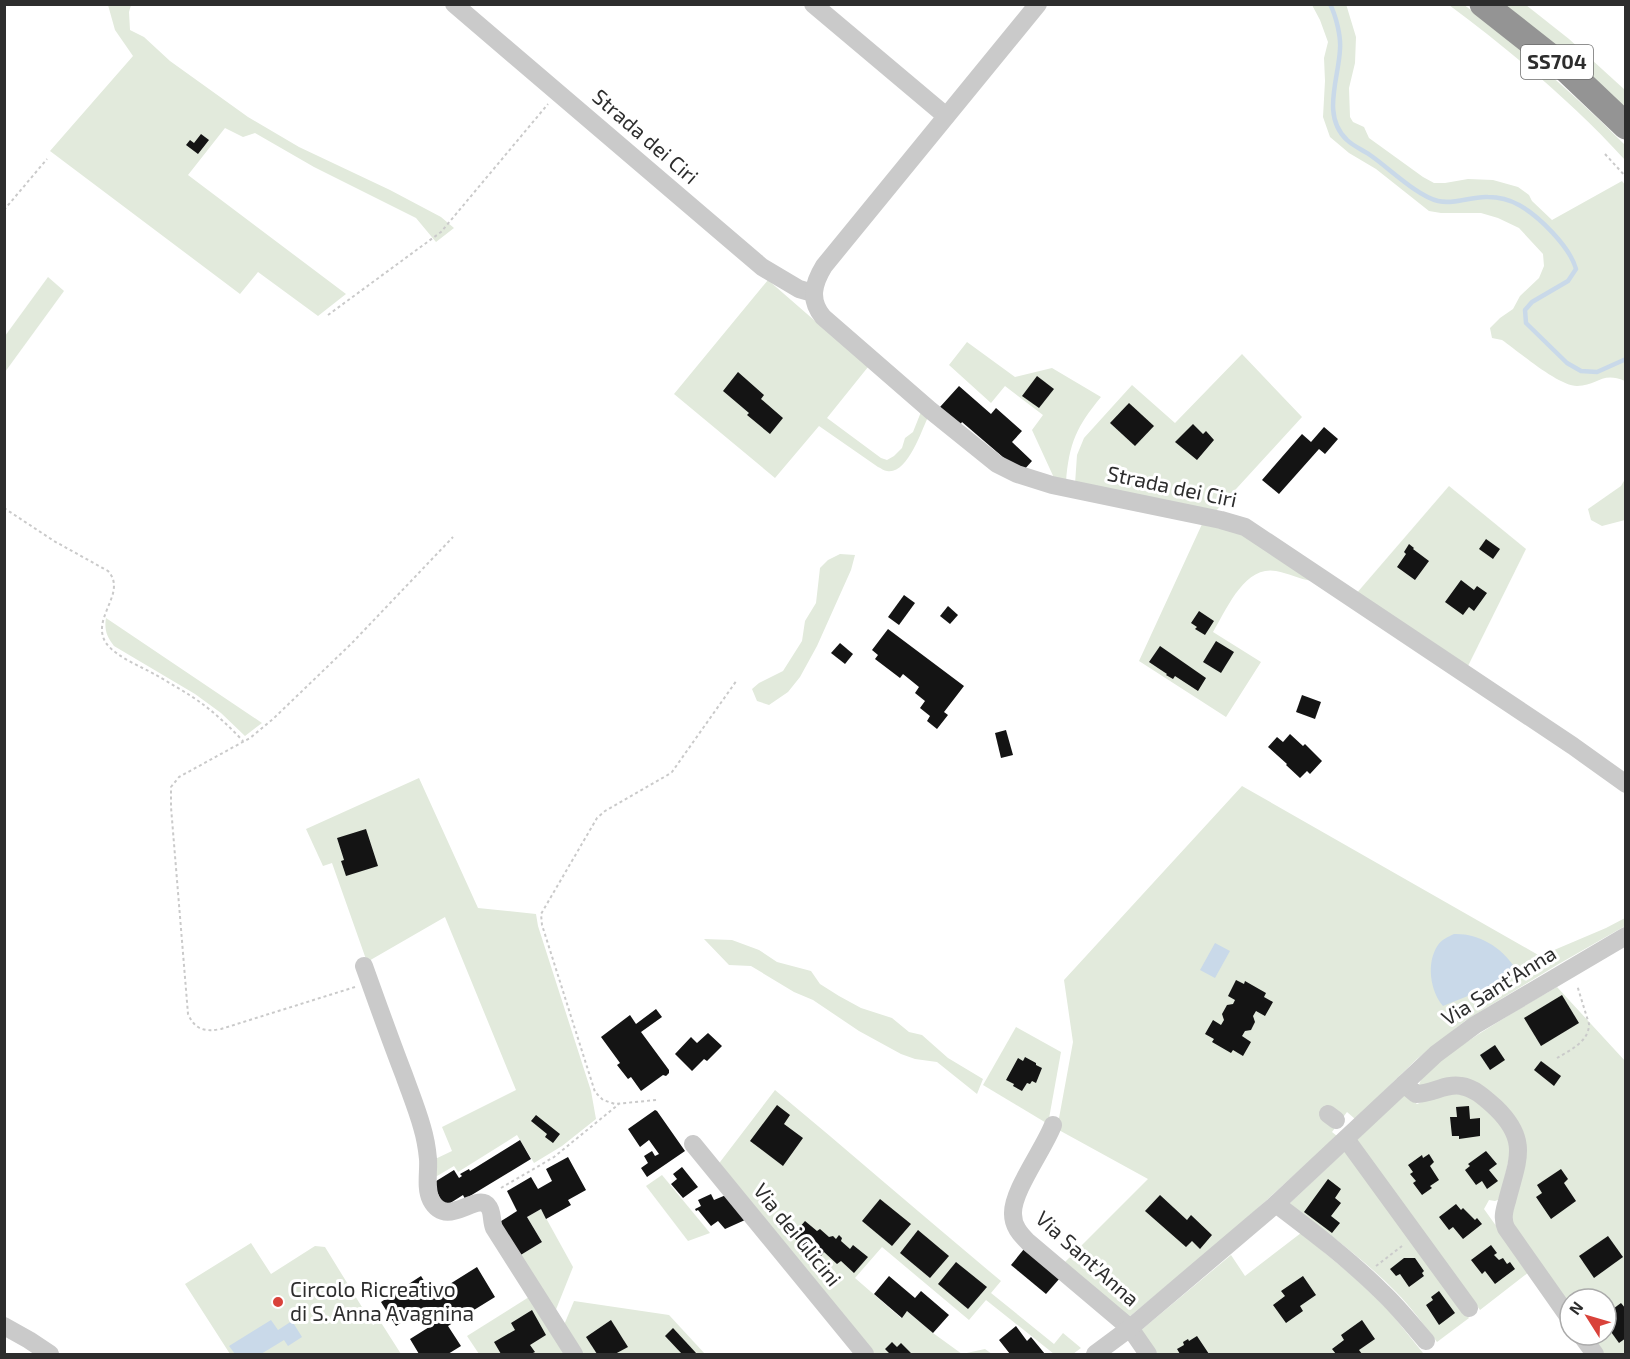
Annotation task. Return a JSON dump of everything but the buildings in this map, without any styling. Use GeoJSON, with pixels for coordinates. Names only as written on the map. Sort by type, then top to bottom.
{"type":"FeatureCollection","features":[{"type":"Feature","properties":{"kind":"highway","name":"SS704"},"geometry":{"type":"LineString","coordinates":[[1483,4],[1567,70],[1626,126]]}},
{"type":"Feature","properties":{"kind":"street","name":"Strada dei Ciri"},"geometry":{"type":"LineString","coordinates":[[454,4],[762,267],[782,281],[813,293],[816,306],[823,317],[992,460],[1009,471],[1052,485],[1245,527],[1573,746],[1626,784]]}},
{"type":"Feature","properties":{"kind":"street"},"geometry":{"type":"LineString","coordinates":[[813,4],[946,116]]}},
{"type":"Feature","properties":{"kind":"street"},"geometry":{"type":"LineString","coordinates":[[813,293],[824,266],[1038,4]]}},
{"type":"Feature","properties":{"kind":"street","name":"Via Sant'Anna"},"geometry":{"type":"LineString","coordinates":[[1095,1354],[1130,1328],[1276,1204],[1340,1125],[1404,1084],[1436,1054],[1467,1031],[1626,936]]}},
{"type":"Feature","properties":{"kind":"street"},"geometry":{"type":"LineString","coordinates":[[364,966],[422,1126],[428,1157],[429,1195],[434,1203],[444,1211],[456,1211],[483,1202],[488,1205],[494,1228],[574,1354]]}},
{"type":"Feature","properties":{"kind":"street"},"geometry":{"type":"LineString","coordinates":[[1404,1084],[1416,1094],[1431,1093],[1450,1085],[1465,1086],[1486,1099],[1512,1125],[1519,1148],[1504,1212],[1504,1223],[1558,1302]]}},
{"type":"Feature","properties":{"kind":"street","name":"Via Sant'Anna"},"geometry":{"type":"LineString","coordinates":[[1053,1125],[1015,1198],[1014,1223],[1018,1232],[1028,1242],[1130,1328],[1148,1354]]}},
{"type":"Feature","properties":{"kind":"street"},"geometry":{"type":"LineString","coordinates":[[1340,1125],[1416,1236],[1469,1308]]}},
{"type":"Feature","properties":{"kind":"street","name":"Via dei Glicini"},"geometry":{"type":"LineString","coordinates":[[693,1144],[866,1354]]}},
{"type":"Feature","properties":{"kind":"street"},"geometry":{"type":"LineString","coordinates":[[1276,1204],[1364,1275],[1426,1341]]}},
{"type":"Feature","properties":{"kind":"street"},"geometry":{"type":"LineString","coordinates":[[4,1326],[50,1354]]}},
{"type":"Feature","properties":{"kind":"path"},"geometry":{"type":"LineString","coordinates":[[328,315],[441,232],[558,93]]}},
{"type":"Feature","properties":{"kind":"path"},"geometry":{"type":"LineString","coordinates":[[1605,154],[1626,177]]}},
{"type":"Feature","properties":{"kind":"path"},"geometry":{"type":"LineString","coordinates":[[4,210],[47,159]]}},
{"type":"Feature","properties":{"kind":"path"},"geometry":{"type":"LineString","coordinates":[[4,508],[54,541],[108,570],[115,587],[101,629],[109,646],[120,655],[200,702],[244,742]]}},
{"type":"Feature","properties":{"kind":"path"},"geometry":{"type":"LineString","coordinates":[[372,989],[367,985],[360,986],[209,1031],[201,1029],[191,1021],[171,787],[175,780],[183,774],[244,742],[273,719],[344,650],[453,537]]}},
{"type":"Feature","properties":{"kind":"path"},"geometry":{"type":"LineString","coordinates":[[656,1100],[619,1104],[603,1101],[597,1095],[542,925],[541,914],[597,818],[672,772],[737,680]]}},
{"type":"Feature","properties":{"kind":"path"},"geometry":{"type":"LineString","coordinates":[[1557,1058],[1581,1042],[1589,1030],[1572,968]]}},
{"type":"Feature","properties":{"kind":"path"},"geometry":{"type":"LineString","coordinates":[[501,1188],[554,1156],[619,1104]]}},
{"type":"Feature","properties":{"kind":"path"},"geometry":{"type":"LineString","coordinates":[[1364,1275],[1416,1236]]}},
{"type":"Feature","properties":{"kind":"shaded area"},"geometry":{"type":"Polygon","coordinates":[[[1346,4],[1356,37],[1355,63],[1349,88],[1350,117],[1353,122],[1364,127],[1369,138],[1423,177],[1434,183],[1468,179],[1493,180],[1518,187],[1529,195],[1532,201],[1552,220],[1622,181],[1625,185],[1625,381],[1605,378],[1584,385],[1569,384],[1549,374],[1502,340],[1492,338],[1490,328],[1513,309],[1520,296],[1539,278],[1544,266],[1543,254],[1519,228],[1498,218],[1481,213],[1429,211],[1376,169],[1349,153],[1330,137],[1323,117],[1324,58],[1328,42],[1312,5],[1346,4]]]}},
{"type":"Feature","properties":{"kind":"shaded area"},"geometry":{"type":"Polygon","coordinates":[[[1463,4],[1506,37],[1606,126],[1625,145],[1625,160],[1541,78],[1449,5],[1463,4]]]}},
{"type":"Feature","properties":{"kind":"shaded area"},"geometry":{"type":"Polygon","coordinates":[[[108,5],[131,5],[130,30],[144,37],[170,61],[248,117],[299,147],[441,217],[454,228],[436,242],[416,218],[314,167],[255,133],[243,137],[225,128],[188,175],[346,294],[318,316],[258,272],[240,294],[50,151],[133,56],[115,30],[108,5]]]}},
{"type":"Feature","properties":{"kind":"shaded area"},"geometry":{"type":"Polygon","coordinates":[[[1504,5],[1526,5],[1569,39],[1625,90],[1625,109],[1504,5]]]}},
{"type":"Feature","properties":{"kind":"shaded area"},"geometry":{"type":"Polygon","coordinates":[[[48,277],[64,291],[5,372],[5,336],[48,277]]]}},
{"type":"Feature","properties":{"kind":"shaded area"},"geometry":{"type":"Polygon","coordinates":[[[768,280],[868,367],[827,418],[881,458],[887,460],[902,448],[905,438],[913,432],[921,412],[928,417],[917,442],[901,466],[894,470],[884,470],[819,426],[775,478],[674,394],[768,280]]]}},
{"type":"Feature","properties":{"kind":"shaded area"},"geometry":{"type":"Polygon","coordinates":[[[967,342],[1015,377],[1052,368],[1101,397],[1080,426],[1069,456],[1066,482],[1055,480],[1032,430],[1043,415],[1005,386],[991,403],[949,365],[967,342]]]}},
{"type":"Feature","properties":{"kind":"shaded area"},"geometry":{"type":"Polygon","coordinates":[[[1242,354],[1302,417],[1215,512],[1075,484],[1077,455],[1084,438],[1132,385],[1175,423],[1242,354]]]}},
{"type":"Feature","properties":{"kind":"shaded area"},"geometry":{"type":"Polygon","coordinates":[[[1625,479],[1625,520],[1602,526],[1591,520],[1588,509],[1621,486],[1625,479]]]}},
{"type":"Feature","properties":{"kind":"shaded area"},"geometry":{"type":"Polygon","coordinates":[[[1449,486],[1526,549],[1467,668],[1356,594],[1449,486]]]}},
{"type":"Feature","properties":{"kind":"shaded area"},"geometry":{"type":"Polygon","coordinates":[[[1203,522],[1246,534],[1312,581],[1276,571],[1265,571],[1245,582],[1230,602],[1213,632],[1261,662],[1226,717],[1139,661],[1203,522]]]}},
{"type":"Feature","properties":{"kind":"shaded area"},"geometry":{"type":"Polygon","coordinates":[[[840,554],[855,555],[851,570],[817,646],[800,677],[788,692],[769,705],[757,701],[752,689],[783,671],[802,641],[805,621],[816,603],[820,568],[828,560],[840,554]]]}},
{"type":"Feature","properties":{"kind":"shaded area"},"geometry":{"type":"Polygon","coordinates":[[[106,618],[262,723],[245,736],[221,713],[195,694],[114,646],[105,626],[106,618]]]}},
{"type":"Feature","properties":{"kind":"shaded area"},"geometry":{"type":"Polygon","coordinates":[[[419,778],[478,908],[536,914],[591,1091],[596,1119],[562,1146],[534,1163],[517,1135],[458,1172],[454,1166],[432,1179],[431,1161],[452,1151],[442,1127],[516,1090],[445,917],[367,962],[332,863],[323,866],[306,829],[419,778]]]}},
{"type":"Feature","properties":{"kind":"shaded area"},"geometry":{"type":"Polygon","coordinates":[[[1242,786],[1540,956],[1625,918],[1625,926],[1465,1021],[1417,1059],[1355,1119],[1347,1112],[1332,1132],[1337,1136],[1236,1228],[1128,1318],[1063,1264],[1148,1179],[1057,1129],[1073,1042],[1064,980],[1242,786]]]}},
{"type":"Feature","properties":{"kind":"shaded area"},"geometry":{"type":"Polygon","coordinates":[[[704,939],[732,940],[759,950],[777,962],[811,971],[820,984],[839,996],[861,1008],[892,1018],[909,1032],[922,1035],[948,1058],[983,1079],[977,1094],[937,1062],[915,1059],[901,1054],[859,1031],[813,1000],[794,992],[751,966],[729,965],[704,939]]]}},
{"type":"Feature","properties":{"kind":"shaded area"},"geometry":{"type":"Polygon","coordinates":[[[1557,987],[1626,1062],[1625,1354],[1603,1354],[1598,1347],[1618,1347],[1618,1287],[1558,1287],[1558,1291],[1513,1226],[1512,1216],[1522,1168],[1491,1096],[1419,1085],[1425,1075],[1439,1062],[1504,1018],[1557,987]]]}},
{"type":"Feature","properties":{"kind":"shaded area"},"geometry":{"type":"Polygon","coordinates":[[[1016,1027],[1061,1052],[1048,1124],[983,1085],[1016,1027]]]}},
{"type":"Feature","properties":{"kind":"shaded area"},"geometry":{"type":"Polygon","coordinates":[[[775,1090],[1001,1281],[991,1293],[1054,1344],[1063,1333],[1081,1348],[1073,1354],[1054,1354],[986,1300],[969,1320],[882,1247],[855,1278],[901,1318],[907,1311],[962,1354],[873,1354],[717,1166],[775,1090]]]}},
{"type":"Feature","properties":{"kind":"shaded area"},"geometry":{"type":"Polygon","coordinates":[[[1448,1092],[1468,1094],[1494,1114],[1512,1144],[1500,1199],[1489,1200],[1484,1209],[1529,1272],[1480,1310],[1356,1141],[1404,1094],[1417,1104],[1448,1092]]]}},
{"type":"Feature","properties":{"kind":"shaded area"},"geometry":{"type":"Polygon","coordinates":[[[1346,1150],[1469,1318],[1437,1342],[1407,1304],[1384,1280],[1289,1204],[1346,1150]]]}},
{"type":"Feature","properties":{"kind":"shaded area"},"geometry":{"type":"Polygon","coordinates":[[[662,1175],[710,1233],[688,1241],[646,1186],[662,1175]]]}},
{"type":"Feature","properties":{"kind":"shaded area"},"geometry":{"type":"Polygon","coordinates":[[[541,1209],[573,1267],[555,1312],[519,1256],[542,1242],[527,1217],[541,1209]]]}},
{"type":"Feature","properties":{"kind":"shaded area"},"geometry":{"type":"Polygon","coordinates":[[[1301,1233],[1355,1278],[1390,1312],[1423,1353],[1156,1354],[1140,1331],[1231,1255],[1245,1276],[1301,1233]]]}},
{"type":"Feature","properties":{"kind":"shaded area","name":"Circolo Ricreativo di S. Anna Avagnina"},"geometry":{"type":"Polygon","coordinates":[[[251,1243],[271,1274],[315,1246],[325,1247],[373,1325],[380,1321],[401,1354],[230,1354],[185,1284],[251,1243]]]}},
{"type":"Feature","properties":{"kind":"shaded area"},"geometry":{"type":"Polygon","coordinates":[[[529,1297],[566,1354],[479,1354],[467,1336],[529,1297]]]}},
{"type":"Feature","properties":{"kind":"shaded area"},"geometry":{"type":"Polygon","coordinates":[[[574,1301],[669,1315],[705,1354],[582,1354],[564,1325],[574,1301]]]}},
{"type":"Feature","properties":{"kind":"shaded area"},"geometry":{"type":"Polygon","coordinates":[[[985,1349],[992,1354],[962,1354],[985,1349]]]}},
{"type":"Feature","properties":{"kind":"water"},"geometry":{"type":"Polygon","coordinates":[[[1454,934],[1463,934],[1487,942],[1502,952],[1513,965],[1511,972],[1490,987],[1443,1006],[1433,985],[1432,960],[1440,943],[1454,934]]]}},
{"type":"Feature","properties":{"kind":"water"},"geometry":{"type":"Polygon","coordinates":[[[1215,943],[1230,951],[1215,978],[1200,970],[1215,943]]]}},
{"type":"Feature","properties":{"kind":"water"},"geometry":{"type":"Polygon","coordinates":[[[271,1320],[278,1330],[292,1321],[302,1337],[288,1346],[284,1340],[261,1354],[235,1354],[229,1346],[271,1320]]]}},
{"type":"Feature","properties":{"kind":"waterway"},"geometry":{"type":"LineString","coordinates":[[1330,4],[1338,26],[1340,44],[1333,108],[1339,130],[1347,140],[1412,188],[1430,198],[1444,202],[1482,197],[1500,198],[1519,205],[1536,217],[1561,242],[1576,269],[1568,281],[1532,302],[1525,310],[1526,323],[1567,363],[1581,371],[1597,372],[1626,359]]}},
{"type":"Feature","properties":{"kind":"place","name":"Circolo Ricreativo di S. Anna Avagnina"},"geometry":{"type":"Point","coordinates":[278,1302]}}]}
